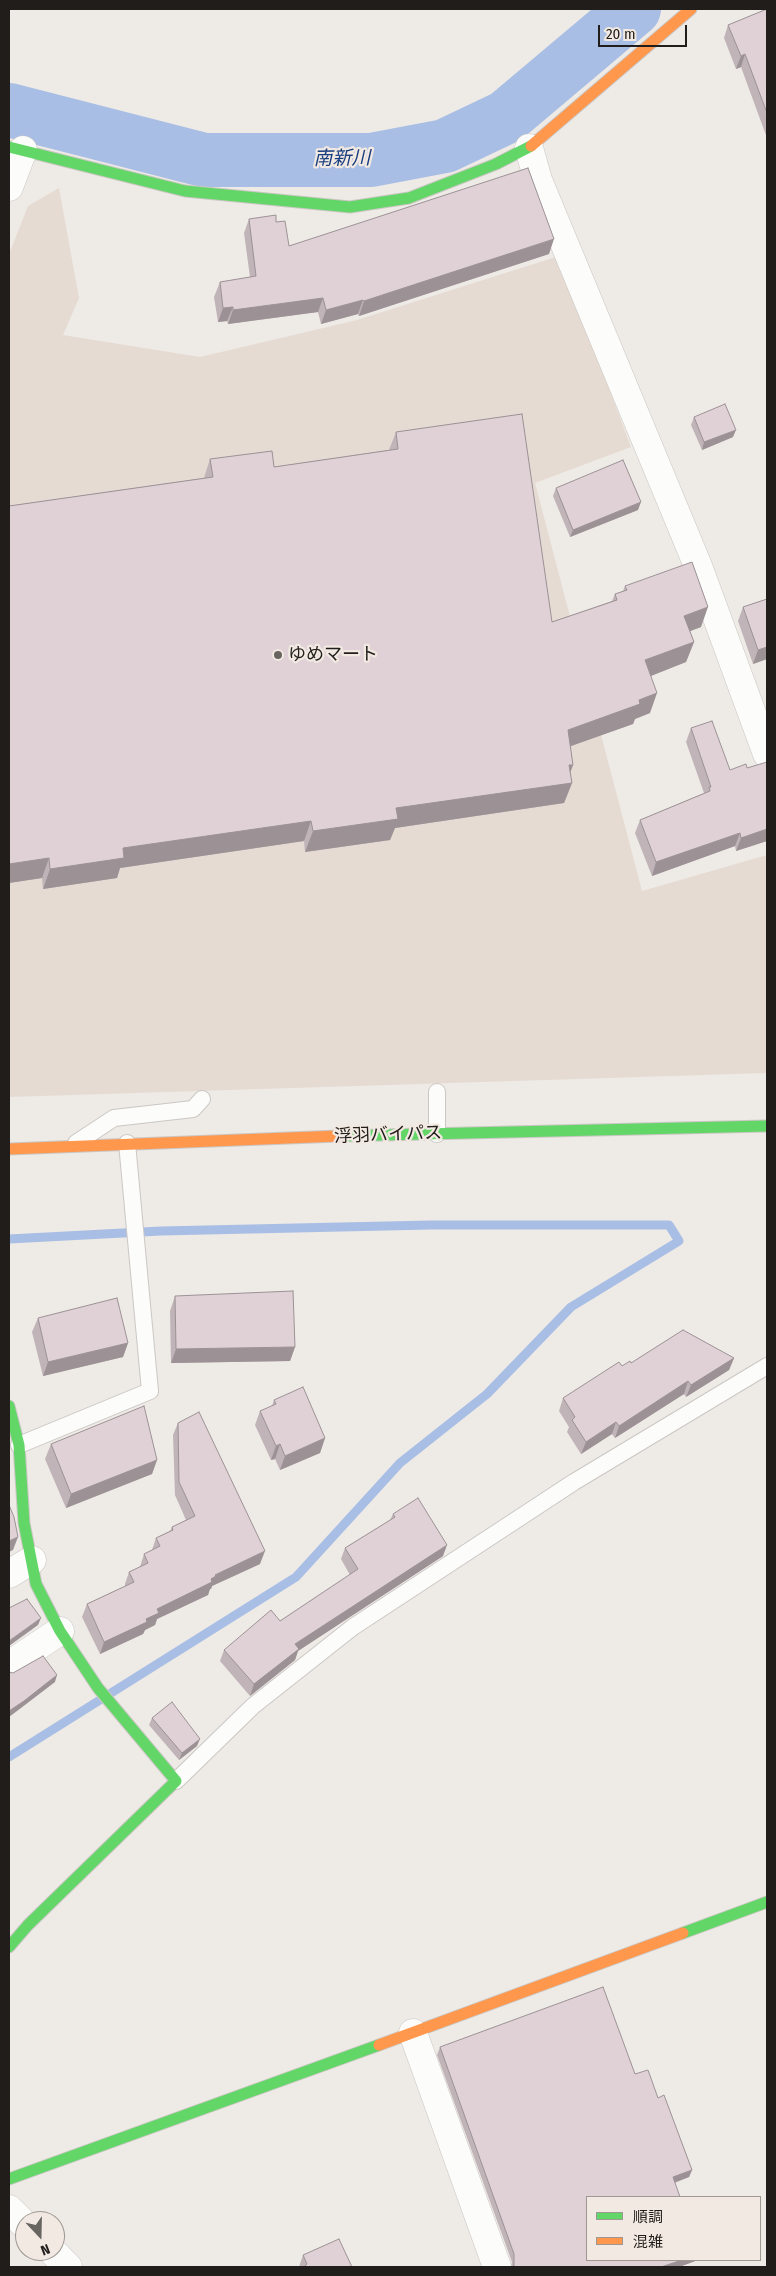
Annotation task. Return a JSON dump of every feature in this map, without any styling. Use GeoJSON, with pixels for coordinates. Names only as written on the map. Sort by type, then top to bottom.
{"type":"FeatureCollection","features":[{"type":"Feature","properties":{"kind":"main road"},"geometry":{"type":"LineString","coordinates":[[16,148],[185,191],[350,207],[409,198],[496,164],[529,148],[691,9]]}},
{"type":"Feature","properties":{"kind":"main road","name":"浮羽バイパス"},"geometry":{"type":"LineString","coordinates":[[9,1149],[127,1143],[767,1126]]}},
{"type":"Feature","properties":{"kind":"main road"},"geometry":{"type":"LineString","coordinates":[[9,1406],[19,1445],[24,1523],[20,1567],[36,1584],[60,1631],[98,1688],[176,1781],[28,1925],[9,1947]]}},
{"type":"Feature","properties":{"kind":"main road"},"geometry":{"type":"LineString","coordinates":[[9,2179],[414,2033],[767,1902]]}},
{"type":"Feature","properties":{"kind":"street"},"geometry":{"type":"LineString","coordinates":[[9,187],[16,148]]}},
{"type":"Feature","properties":{"kind":"street"},"geometry":{"type":"LineString","coordinates":[[529,148],[538,180],[698,566],[767,754]]}},
{"type":"Feature","properties":{"kind":"street"},"geometry":{"type":"LineString","coordinates":[[9,1665],[60,1631]]}},
{"type":"Feature","properties":{"kind":"street"},"geometry":{"type":"LineString","coordinates":[[414,2033],[497,2267]]}},
{"type":"Feature","properties":{"kind":"lane"},"geometry":{"type":"LineString","coordinates":[[437,1092],[437,1134]]}},
{"type":"Feature","properties":{"kind":"lane"},"geometry":{"type":"LineString","coordinates":[[72,1146],[114,1118],[193,1110],[202,1099]]}},
{"type":"Feature","properties":{"kind":"lane"},"geometry":{"type":"LineString","coordinates":[[19,1445],[150,1391],[127,1143]]}},
{"type":"Feature","properties":{"kind":"lane"},"geometry":{"type":"LineString","coordinates":[[176,1781],[253,1706],[353,1627],[574,1482],[767,1366]]}},
{"type":"Feature","properties":{"kind":"shaded area"},"geometry":{"type":"Polygon","coordinates":[[[59,188],[79,298],[63,335],[200,357],[357,320],[559,256],[631,447],[535,483],[642,891],[767,855],[767,1073],[9,1097],[9,254],[28,206],[59,188]]]}},
{"type":"Feature","properties":{"kind":"building"},"geometry":{"type":"Polygon","coordinates":[[[767,9],[767,113],[745,54],[741,56],[728,25],[767,9]]]}},
{"type":"Feature","properties":{"kind":"building"},"geometry":{"type":"Polygon","coordinates":[[[528,168],[554,239],[364,301],[326,310],[323,298],[233,310],[233,307],[223,308],[220,282],[256,276],[249,219],[276,215],[276,222],[285,221],[289,246],[528,168]]]}},
{"type":"Feature","properties":{"kind":"building"},"geometry":{"type":"Polygon","coordinates":[[[725,404],[736,430],[704,442],[694,417],[725,404]]]}},
{"type":"Feature","properties":{"kind":"building","name":"ゆめマート"},"geometry":{"type":"Polygon","coordinates":[[[522,414],[552,622],[617,600],[615,594],[627,590],[625,586],[692,562],[708,607],[684,616],[694,642],[645,660],[657,693],[639,700],[640,704],[568,730],[573,765],[569,765],[572,783],[396,808],[398,819],[313,831],[311,821],[123,848],[124,858],[50,869],[49,858],[9,864],[9,506],[213,477],[210,459],[272,451],[274,467],[398,449],[396,432],[522,414]]]}},
{"type":"Feature","properties":{"kind":"building"},"geometry":{"type":"Polygon","coordinates":[[[623,460],[641,502],[573,530],[556,488],[623,460]]]}},
{"type":"Feature","properties":{"kind":"building"},"geometry":{"type":"Polygon","coordinates":[[[767,599],[767,647],[758,650],[743,607],[767,599]]]}},
{"type":"Feature","properties":{"kind":"building"},"geometry":{"type":"Polygon","coordinates":[[[712,721],[730,770],[746,764],[747,768],[767,762],[767,829],[741,838],[740,833],[656,862],[640,820],[710,791],[709,787],[711,787],[691,728],[712,721]]]}},
{"type":"Feature","properties":{"kind":"building"},"geometry":{"type":"Polygon","coordinates":[[[293,1291],[295,1347],[176,1349],[175,1296],[293,1291]]]}},
{"type":"Feature","properties":{"kind":"building"},"geometry":{"type":"Polygon","coordinates":[[[117,1298],[128,1343],[48,1362],[38,1318],[117,1298]]]}},
{"type":"Feature","properties":{"kind":"building"},"geometry":{"type":"Polygon","coordinates":[[[683,1330],[734,1358],[691,1385],[688,1381],[619,1426],[616,1422],[586,1442],[572,1420],[575,1417],[563,1398],[619,1362],[622,1366],[630,1361],[631,1363],[683,1330]]]}},
{"type":"Feature","properties":{"kind":"building"},"geometry":{"type":"Polygon","coordinates":[[[303,1387],[325,1438],[285,1456],[280,1444],[276,1446],[260,1411],[276,1404],[274,1400],[303,1387]]]}},
{"type":"Feature","properties":{"kind":"building"},"geometry":{"type":"Polygon","coordinates":[[[144,1406],[157,1460],[71,1494],[51,1444],[144,1406]]]}},
{"type":"Feature","properties":{"kind":"building"},"geometry":{"type":"Polygon","coordinates":[[[199,1412],[265,1551],[215,1575],[211,1579],[212,1582],[157,1609],[159,1613],[146,1619],[147,1622],[104,1642],[87,1604],[134,1582],[129,1572],[148,1563],[144,1554],[160,1546],[156,1538],[173,1530],[172,1527],[195,1516],[179,1482],[178,1423],[199,1412]]]}},
{"type":"Feature","properties":{"kind":"building"},"geometry":{"type":"Polygon","coordinates":[[[418,1498],[447,1545],[295,1644],[299,1649],[254,1684],[224,1650],[271,1610],[280,1621],[358,1569],[345,1548],[395,1517],[393,1514],[418,1498]]]}},
{"type":"Feature","properties":{"kind":"building"},"geometry":{"type":"Polygon","coordinates":[[[9,1505],[14,1517],[18,1537],[9,1541],[9,1505]]]}},
{"type":"Feature","properties":{"kind":"building"},"geometry":{"type":"Polygon","coordinates":[[[27,1599],[41,1618],[9,1641],[9,1608],[27,1599]]]}},
{"type":"Feature","properties":{"kind":"building"},"geometry":{"type":"Polygon","coordinates":[[[43,1656],[57,1675],[9,1711],[9,1672],[13,1673],[43,1656]]]}},
{"type":"Feature","properties":{"kind":"building"},"geometry":{"type":"Polygon","coordinates":[[[172,1702],[200,1739],[182,1753],[152,1718],[172,1702]]]}},
{"type":"Feature","properties":{"kind":"building"},"geometry":{"type":"Polygon","coordinates":[[[603,1987],[635,2074],[648,2070],[658,2098],[664,2095],[692,2170],[673,2177],[680,2196],[586,2196],[586,2261],[679,2261],[661,2267],[514,2267],[514,2254],[440,2047],[603,1987]]]}},
{"type":"Feature","properties":{"kind":"building"},"geometry":{"type":"Polygon","coordinates":[[[339,2239],[352,2267],[304,2267],[307,2264],[303,2255],[339,2239]]]}},
{"type":"Feature","properties":{"kind":"waterway","name":"南新川"},"geometry":{"type":"LineString","coordinates":[[9,110],[204,160],[371,160],[445,146],[506,117],[634,9]]}},
{"type":"Feature","properties":{"kind":"waterway"},"geometry":{"type":"LineString","coordinates":[[9,1239],[161,1231],[431,1225],[669,1225],[679,1241],[571,1307],[487,1394],[400,1463],[296,1577],[9,1757]]}},
{"type":"Feature","properties":{"kind":"traffic: fast"},"geometry":{"type":"LineString","coordinates":[[9,147],[185,191],[350,207],[409,198],[496,164],[531,146]]}},
{"type":"Feature","properties":{"kind":"traffic: fast"},"geometry":{"type":"LineString","coordinates":[[339,1136],[767,1126]]}},
{"type":"Feature","properties":{"kind":"traffic: fast"},"geometry":{"type":"LineString","coordinates":[[9,1406],[19,1445],[24,1523],[36,1584],[60,1631],[98,1688],[176,1781],[28,1925],[9,1947]]}},
{"type":"Feature","properties":{"kind":"traffic: fast"},"geometry":{"type":"LineString","coordinates":[[683,1933],[767,1902]]}},
{"type":"Feature","properties":{"kind":"traffic: fast"},"geometry":{"type":"LineString","coordinates":[[9,2179],[379,2045]]}},
{"type":"Feature","properties":{"kind":"traffic: slow"},"geometry":{"type":"LineString","coordinates":[[531,146],[691,9]]}},
{"type":"Feature","properties":{"kind":"traffic: slow"},"geometry":{"type":"LineString","coordinates":[[9,1149],[339,1136]]}},
{"type":"Feature","properties":{"kind":"traffic: slow"},"geometry":{"type":"LineString","coordinates":[[379,2045],[683,1933]]}},
{"type":"Feature","properties":{"kind":"place","name":"ゆめマート"},"geometry":{"type":"Point","coordinates":[278,655]}}]}
